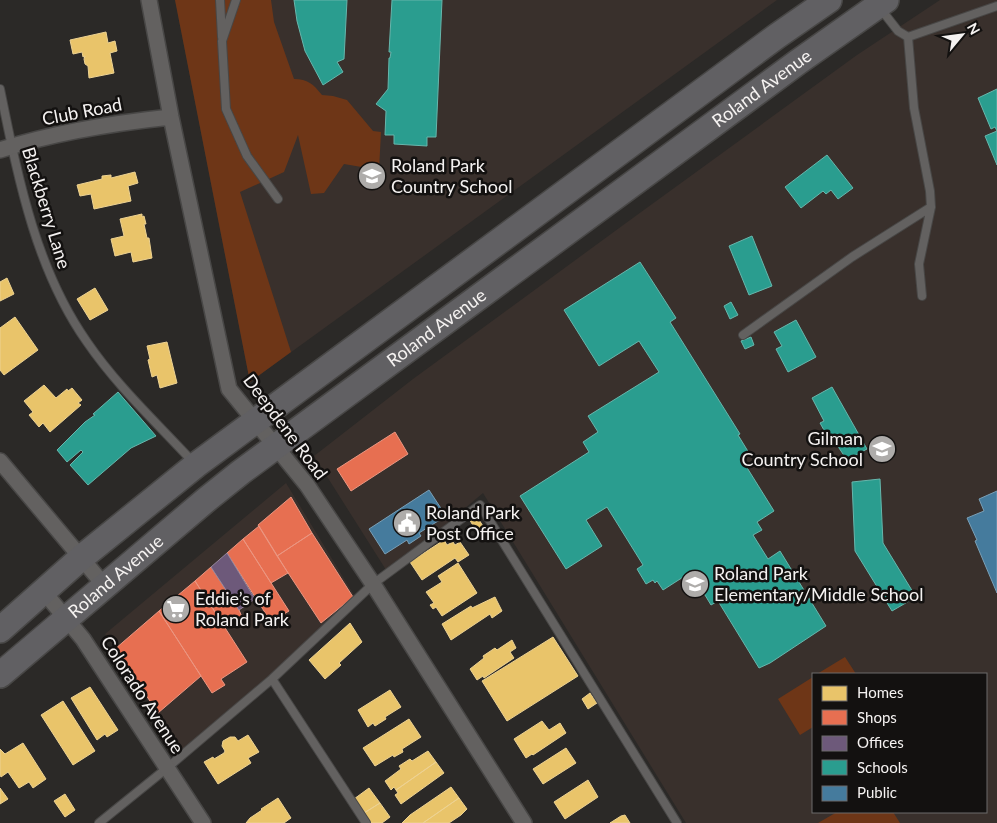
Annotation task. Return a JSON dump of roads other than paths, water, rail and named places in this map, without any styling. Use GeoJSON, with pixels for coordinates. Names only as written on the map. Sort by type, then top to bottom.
{"type":"FeatureCollection","features":[{"type":"Feature","properties":{"kind":"main road","name":"Roland Avenue"},"geometry":{"type":"LineString","coordinates":[[0,630],[81,558],[196,465],[777,36],[829,0]]}},
{"type":"Feature","properties":{"kind":"main road","name":"Roland Avenue"},"geometry":{"type":"LineString","coordinates":[[0,675],[206,500],[879,2]]}},
{"type":"Feature","properties":{"kind":"street","name":"Deepdene Road"},"geometry":{"type":"LineString","coordinates":[[149,0],[171,117],[229,389],[307,486],[373,584],[524,823]]}},
{"type":"Feature","properties":{"kind":"street","name":"Club Road"},"geometry":{"type":"LineString","coordinates":[[6,148],[83,130],[171,117]]}},
{"type":"Feature","properties":{"kind":"street"},"geometry":{"type":"LineString","coordinates":[[0,461],[104,586]]}},
{"type":"Feature","properties":{"kind":"street","name":"Colorado Avenue"},"geometry":{"type":"LineString","coordinates":[[44,592],[83,638],[203,823]]}},
{"type":"Feature","properties":{"kind":"lane"},"geometry":{"type":"LineString","coordinates":[[220,0],[226,109],[247,156],[278,199]]}},
{"type":"Feature","properties":{"kind":"lane"},"geometry":{"type":"LineString","coordinates":[[222,41],[236,0]]}},
{"type":"Feature","properties":{"kind":"lane"},"geometry":{"type":"LineString","coordinates":[[879,2],[898,31],[908,37]]}},
{"type":"Feature","properties":{"kind":"lane"},"geometry":{"type":"LineString","coordinates":[[908,37],[997,6]]}},
{"type":"Feature","properties":{"kind":"lane"},"geometry":{"type":"LineString","coordinates":[[908,37],[914,108],[927,170],[931,207],[919,264],[922,296]]}},
{"type":"Feature","properties":{"kind":"lane","name":"Blackberry Lane"},"geometry":{"type":"LineString","coordinates":[[0,89],[6,148],[44,264],[61,300],[106,368],[196,465]]}},
{"type":"Feature","properties":{"kind":"lane"},"geometry":{"type":"LineString","coordinates":[[743,336],[852,257],[931,207]]}},
{"type":"Feature","properties":{"kind":"lane"},"geometry":{"type":"LineString","coordinates":[[99,823],[272,679],[373,584],[480,505],[677,823]]}},
{"type":"Feature","properties":{"kind":"lane"},"geometry":{"type":"LineString","coordinates":[[272,679],[366,823]]}},
{"type":"Feature","properties":{"kind":"place","name":"Roland Park Country School"},"geometry":{"type":"Point","coordinates":[372,176]}},
{"type":"Feature","properties":{"kind":"place","name":"Gilman Country School"},"geometry":{"type":"Point","coordinates":[882,449]}},
{"type":"Feature","properties":{"kind":"place","name":"Roland Park Post Office"},"geometry":{"type":"Point","coordinates":[407,523]}},
{"type":"Feature","properties":{"kind":"place","name":"Roland Park Elementary/Middle School"},"geometry":{"type":"Point","coordinates":[695,584]}},
{"type":"Feature","properties":{"kind":"place","name":"Eddie’s of Roland Park"},"geometry":{"type":"Point","coordinates":[176,609]}}]}
